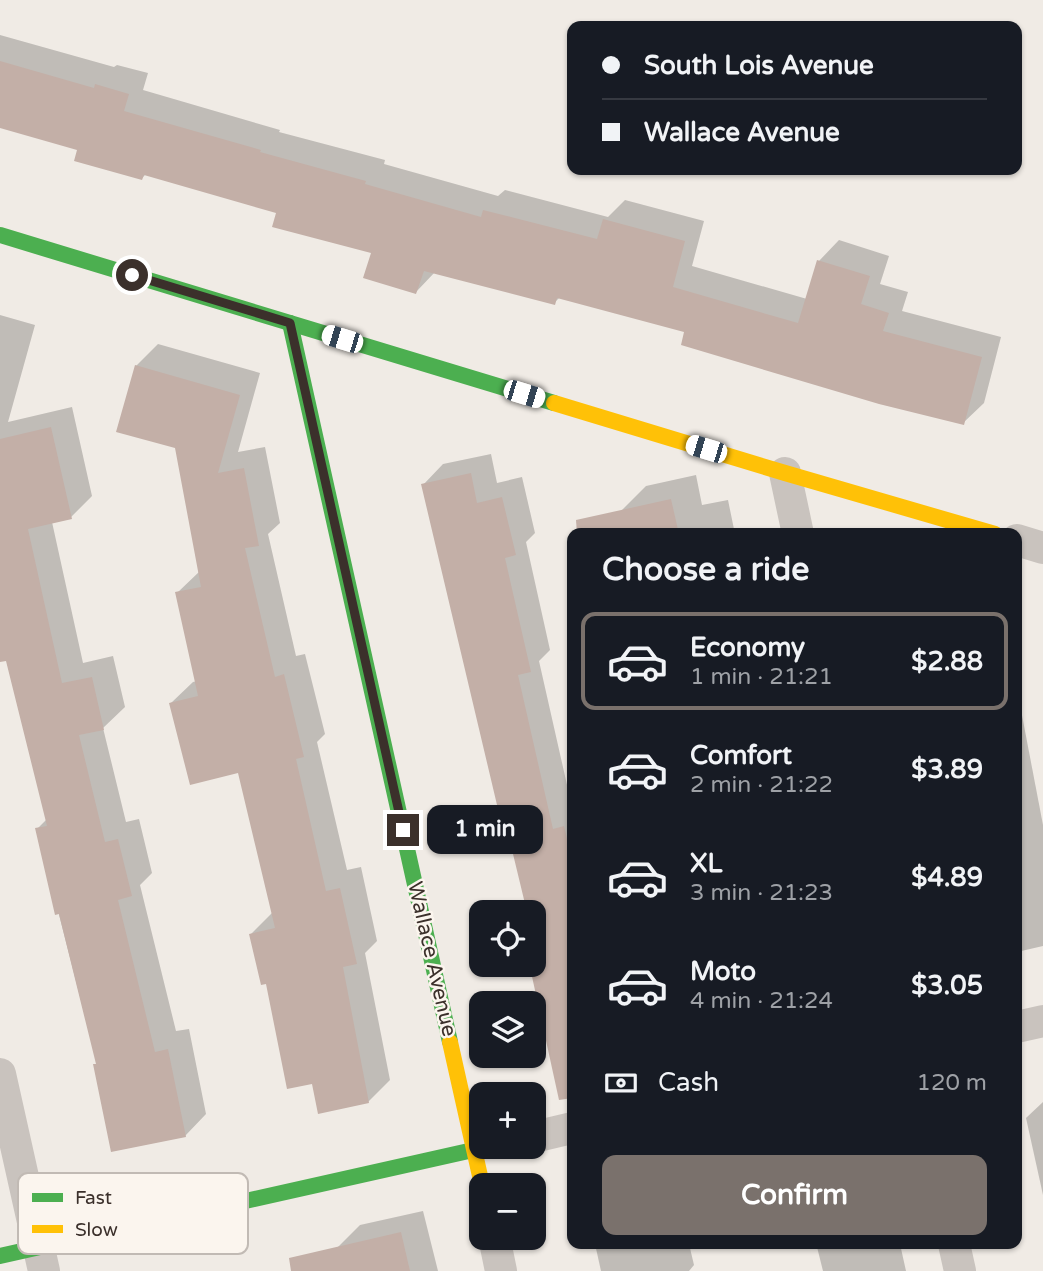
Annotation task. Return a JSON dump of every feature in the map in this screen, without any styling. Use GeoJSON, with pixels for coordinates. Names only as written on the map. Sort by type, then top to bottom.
{"type":"FeatureCollection","features":[{"type":"Feature","properties":{"kind":"street"},"geometry":{"type":"LineString","coordinates":[[0,235],[974,528]]}},
{"type":"Feature","properties":{"kind":"street","name":"Wallace Avenue"},"geometry":{"type":"LineString","coordinates":[[290,323],[469,1128]]}},
{"type":"Feature","properties":{"kind":"street"},"geometry":{"type":"LineString","coordinates":[[785,473],[797,528]]}},
{"type":"Feature","properties":{"kind":"street"},"geometry":{"type":"LineString","coordinates":[[1022,542],[1043,548]]}},
{"type":"Feature","properties":{"kind":"street"},"geometry":{"type":"LineString","coordinates":[[1022,1026],[1043,1021]]}},
{"type":"Feature","properties":{"kind":"street"},"geometry":{"type":"LineString","coordinates":[[0,1074],[22,1173]]}},
{"type":"Feature","properties":{"kind":"street"},"geometry":{"type":"LineString","coordinates":[[546,1134],[567,1129]]}},
{"type":"Feature","properties":{"kind":"street"},"geometry":{"type":"LineString","coordinates":[[248,1207],[469,1151]]}},
{"type":"Feature","properties":{"kind":"street"},"geometry":{"type":"LineString","coordinates":[[955,1249],[960,1271]]}},
{"type":"Feature","properties":{"kind":"street"},"geometry":{"type":"LineString","coordinates":[[497,1250],[501,1271]]}},
{"type":"Feature","properties":{"kind":"street"},"geometry":{"type":"LineString","coordinates":[[0,1256],[42,1259],[62,1254]]}},
{"type":"Feature","properties":{"kind":"building"},"geometry":{"type":"Polygon","coordinates":[[[0,61],[94,88],[95,84],[129,94],[124,111],[481,217],[483,210],[597,239],[603,219],[685,241],[673,287],[798,323],[817,260],[870,276],[861,304],[889,313],[883,331],[982,357],[964,425],[879,404],[681,345],[684,332],[557,298],[555,305],[424,271],[416,294],[363,278],[371,253],[272,227],[276,213],[144,175],[142,180],[74,161],[77,150],[0,128],[0,61]]]}},
{"type":"Feature","properties":{"kind":"building"},"geometry":{"type":"Polygon","coordinates":[[[135,365],[240,395],[218,473],[244,468],[259,546],[245,548],[275,677],[284,674],[304,757],[296,759],[326,891],[340,888],[357,964],[343,967],[369,1103],[318,1114],[312,1084],[287,1089],[266,984],[261,985],[249,934],[275,928],[238,773],[190,785],[169,703],[198,696],[175,592],[201,587],[175,448],[116,432],[135,365]]]}},
{"type":"Feature","properties":{"kind":"building"},"geometry":{"type":"Polygon","coordinates":[[[51,427],[72,519],[28,529],[62,683],[92,677],[104,730],[79,735],[105,842],[118,839],[132,896],[118,900],[155,1052],[168,1049],[186,1137],[111,1152],[93,1064],[96,1064],[59,914],[55,915],[35,828],[47,826],[6,661],[0,662],[0,439],[51,427]]]}},
{"type":"Feature","properties":{"kind":"building"},"geometry":{"type":"Polygon","coordinates":[[[471,473],[477,503],[502,497],[516,555],[505,558],[531,672],[518,675],[553,829],[564,826],[567,839],[567,1099],[559,1100],[546,1041],[546,991],[535,991],[532,977],[546,977],[546,900],[524,900],[506,825],[502,826],[421,484],[471,473]]]}},
{"type":"Feature","properties":{"kind":"building"},"geometry":{"type":"Polygon","coordinates":[[[671,499],[678,528],[577,528],[576,520],[671,499]]]}},
{"type":"Feature","properties":{"kind":"building"},"geometry":{"type":"Polygon","coordinates":[[[401,1232],[410,1271],[291,1271],[289,1258],[401,1232]]]}},
{"type":"Feature","properties":{"kind":"traffic: fast"},"geometry":{"type":"LineString","coordinates":[[0,235],[554,403]]}},
{"type":"Feature","properties":{"kind":"traffic: fast"},"geometry":{"type":"LineString","coordinates":[[290,323],[450,1042]]}},
{"type":"Feature","properties":{"kind":"traffic: fast"},"geometry":{"type":"LineString","coordinates":[[248,1200],[469,1151]]}},
{"type":"Feature","properties":{"kind":"traffic: fast"},"geometry":{"type":"LineString","coordinates":[[0,1256],[18,1252]]}},
{"type":"Feature","properties":{"kind":"traffic: slow"},"geometry":{"type":"LineString","coordinates":[[554,403],[974,528]]}},
{"type":"Feature","properties":{"kind":"traffic: slow"},"geometry":{"type":"LineString","coordinates":[[450,1042],[479,1173]]}},
{"type":"Feature","properties":{"kind":"route"},"geometry":{"type":"LineString","coordinates":[[132,275],[290,323],[403,830]]}}]}
